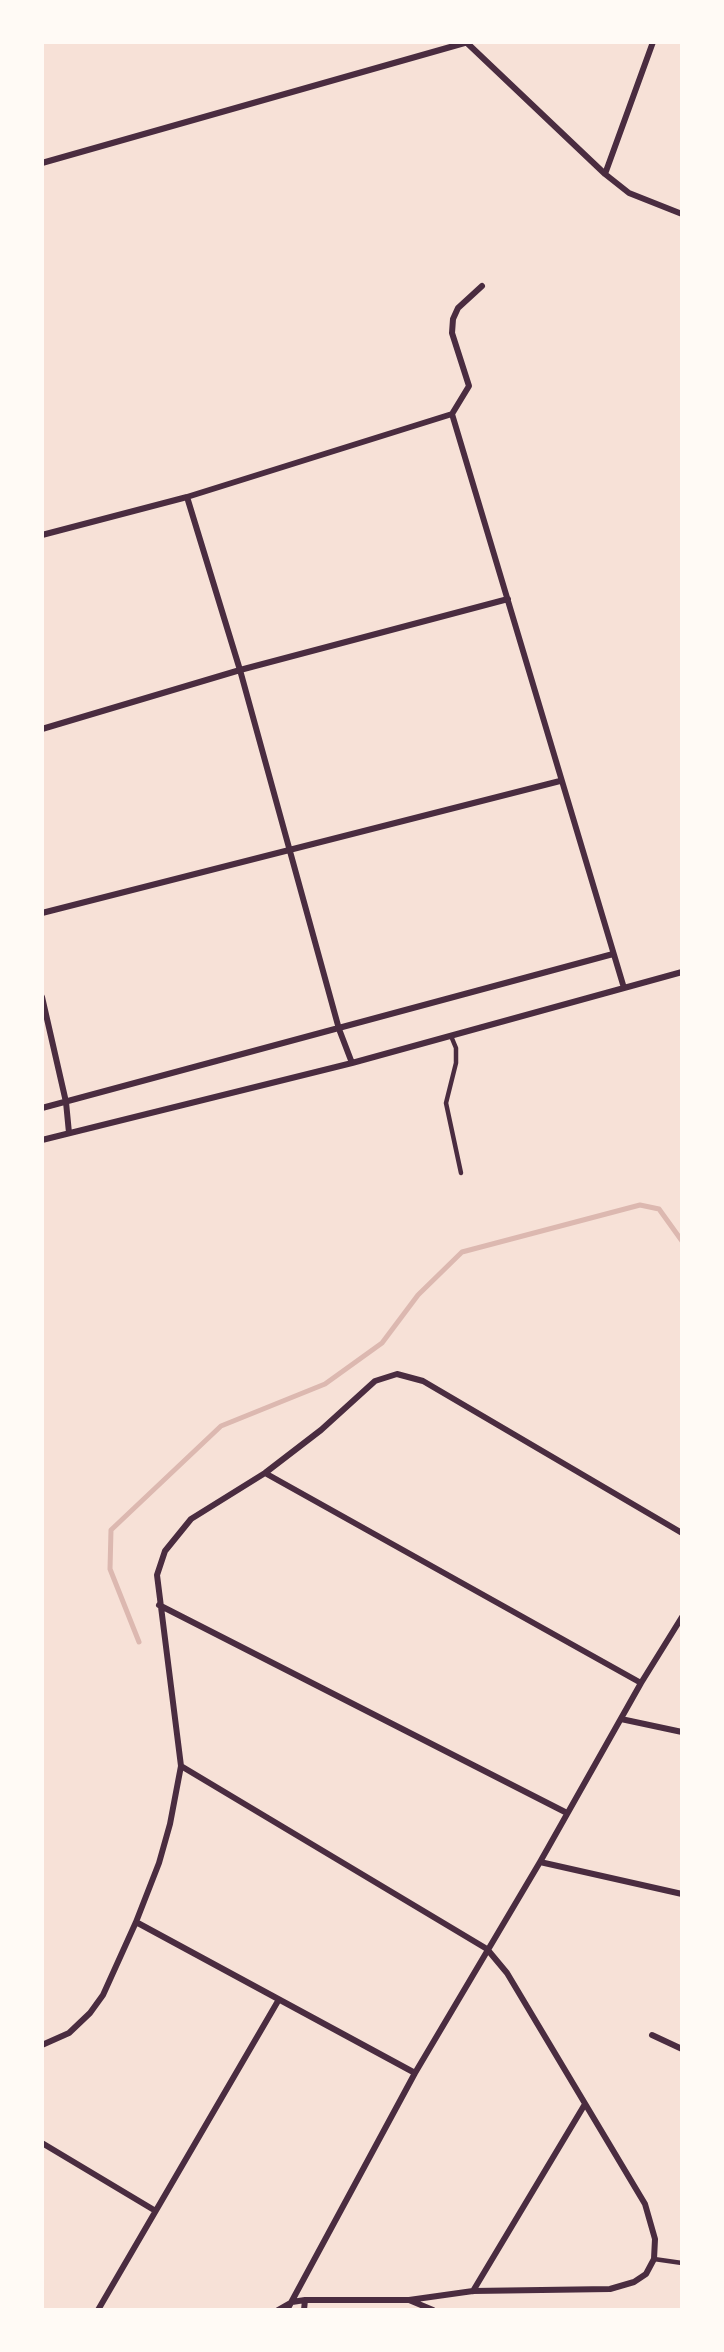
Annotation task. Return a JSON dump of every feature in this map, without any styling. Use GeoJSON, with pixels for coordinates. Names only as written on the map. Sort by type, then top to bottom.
{"type":"FeatureCollection","features":[{"type":"Feature","properties":{"kind":"street"},"geometry":{"type":"LineString","coordinates":[[42,163],[467,42],[605,174],[640,198],[682,214]]}},
{"type":"Feature","properties":{"kind":"street"},"geometry":{"type":"LineString","coordinates":[[605,174],[653,42]]}},
{"type":"Feature","properties":{"kind":"street"},"geometry":{"type":"LineString","coordinates":[[42,535],[187,497],[452,414],[469,386],[452,333],[453,319],[458,308],[482,286]]}},
{"type":"Feature","properties":{"kind":"street"},"geometry":{"type":"LineString","coordinates":[[452,414],[560,781],[624,988]]}},
{"type":"Feature","properties":{"kind":"street"},"geometry":{"type":"LineString","coordinates":[[187,497],[240,670],[339,1029],[352,1063]]}},
{"type":"Feature","properties":{"kind":"street"},"geometry":{"type":"LineString","coordinates":[[42,729],[240,670],[508,599]]}},
{"type":"Feature","properties":{"kind":"street"},"geometry":{"type":"LineString","coordinates":[[42,913],[560,781]]}},
{"type":"Feature","properties":{"kind":"street"},"geometry":{"type":"LineString","coordinates":[[42,1108],[613,954]]}},
{"type":"Feature","properties":{"kind":"street"},"geometry":{"type":"LineString","coordinates":[[42,1140],[352,1063],[682,972]]}},
{"type":"Feature","properties":{"kind":"street"},"geometry":{"type":"LineString","coordinates":[[42,997],[66,1102],[69,1133]]}},
{"type":"Feature","properties":{"kind":"street"},"geometry":{"type":"LineString","coordinates":[[42,2045],[69,2033],[90,2013],[102,1995],[136,1922],[159,1863],[170,1824],[181,1766],[157,1575],[165,1551],[174,1536],[191,1519],[265,1473],[328,1425],[375,1381],[397,1374],[423,1381],[682,1533]]}},
{"type":"Feature","properties":{"kind":"street"},"geometry":{"type":"LineString","coordinates":[[265,1473],[641,1683]]}},
{"type":"Feature","properties":{"kind":"street"},"geometry":{"type":"LineString","coordinates":[[159,1605],[567,1812]]}},
{"type":"Feature","properties":{"kind":"street"},"geometry":{"type":"LineString","coordinates":[[287,2310],[415,2073],[486,1949],[540,1862],[641,1683],[682,1617]]}},
{"type":"Feature","properties":{"kind":"street"},"geometry":{"type":"LineString","coordinates":[[621,1719],[682,1732]]}},
{"type":"Feature","properties":{"kind":"street"},"geometry":{"type":"LineString","coordinates":[[181,1766],[486,1949],[507,1973],[645,2204],[655,2239],[654,2259],[646,2274],[634,2283],[610,2289],[473,2292],[409,2300],[305,2300],[292,2302],[278,2310]]}},
{"type":"Feature","properties":{"kind":"street"},"geometry":{"type":"LineString","coordinates":[[540,1862],[682,1894]]}},
{"type":"Feature","properties":{"kind":"street"},"geometry":{"type":"LineString","coordinates":[[136,1922],[278,2001],[415,2073]]}},
{"type":"Feature","properties":{"kind":"street"},"geometry":{"type":"LineString","coordinates":[[98,2310],[154,2210],[278,2001]]}},
{"type":"Feature","properties":{"kind":"street"},"geometry":{"type":"LineString","coordinates":[[652,2035],[682,2049]]}},
{"type":"Feature","properties":{"kind":"street"},"geometry":{"type":"LineString","coordinates":[[473,2292],[585,2104]]}},
{"type":"Feature","properties":{"kind":"street"},"geometry":{"type":"LineString","coordinates":[[42,2143],[154,2210]]}},
{"type":"Feature","properties":{"kind":"street"},"geometry":{"type":"LineString","coordinates":[[304,2310],[305,2300]]}},
{"type":"Feature","properties":{"kind":"street"},"geometry":{"type":"LineString","coordinates":[[409,2300],[433,2310]]}},
{"type":"Feature","properties":{"kind":"lane"},"geometry":{"type":"LineString","coordinates":[[451,1036],[456,1048],[456,1063],[446,1103],[461,1173]]}},
{"type":"Feature","properties":{"kind":"lane"},"geometry":{"type":"LineString","coordinates":[[654,2259],[682,2263]]}},
{"type":"Feature","properties":{"kind":"waterway"},"geometry":{"type":"LineString","coordinates":[[139,1642],[110,1569],[111,1530],[221,1426],[325,1384],[382,1343],[418,1295],[462,1252],[640,1205],[659,1209],[682,1241]]}}]}
